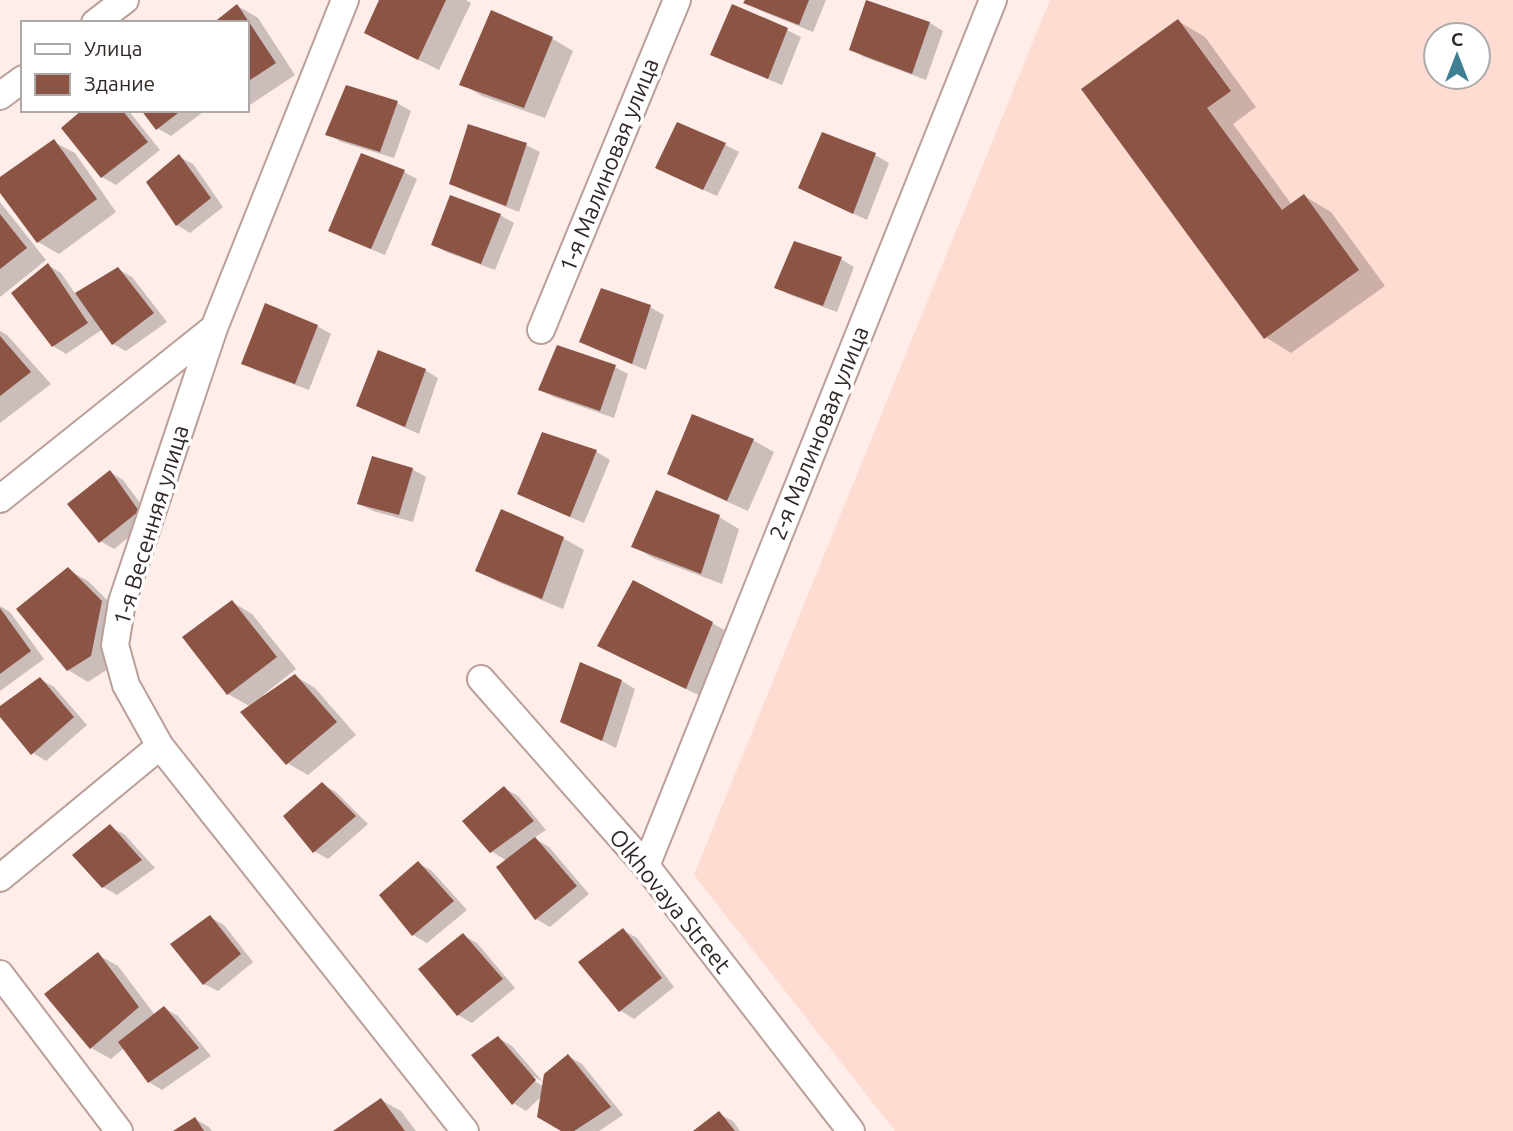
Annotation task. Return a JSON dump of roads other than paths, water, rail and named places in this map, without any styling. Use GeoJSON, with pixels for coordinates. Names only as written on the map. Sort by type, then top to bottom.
{"type":"FeatureCollection","features":[{"type":"Feature","properties":{"kind":"street"},"geometry":{"type":"LineString","coordinates":[[98,21],[125,0]]}},
{"type":"Feature","properties":{"kind":"street","name":"1-я Весенняя улица"},"geometry":{"type":"LineString","coordinates":[[345,0],[214,328],[122,602],[115,645],[126,685],[160,746],[466,1131]]}},
{"type":"Feature","properties":{"kind":"street","name":"1-я Малиновая улица"},"geometry":{"type":"LineString","coordinates":[[541,330],[677,0]]}},
{"type":"Feature","properties":{"kind":"street","name":"2-я Малиновая улица"},"geometry":{"type":"LineString","coordinates":[[646,866],[993,0]]}},
{"type":"Feature","properties":{"kind":"street"},"geometry":{"type":"LineString","coordinates":[[0,96],[21,80]]}},
{"type":"Feature","properties":{"kind":"street"},"geometry":{"type":"LineString","coordinates":[[0,499],[214,328]]}},
{"type":"Feature","properties":{"kind":"street","name":"Olkhovaya Street"},"geometry":{"type":"LineString","coordinates":[[481,679],[646,866],[850,1131]]}},
{"type":"Feature","properties":{"kind":"street"},"geometry":{"type":"LineString","coordinates":[[0,878],[160,746]]}},
{"type":"Feature","properties":{"kind":"street"},"geometry":{"type":"LineString","coordinates":[[0,974],[119,1131]]}}]}
